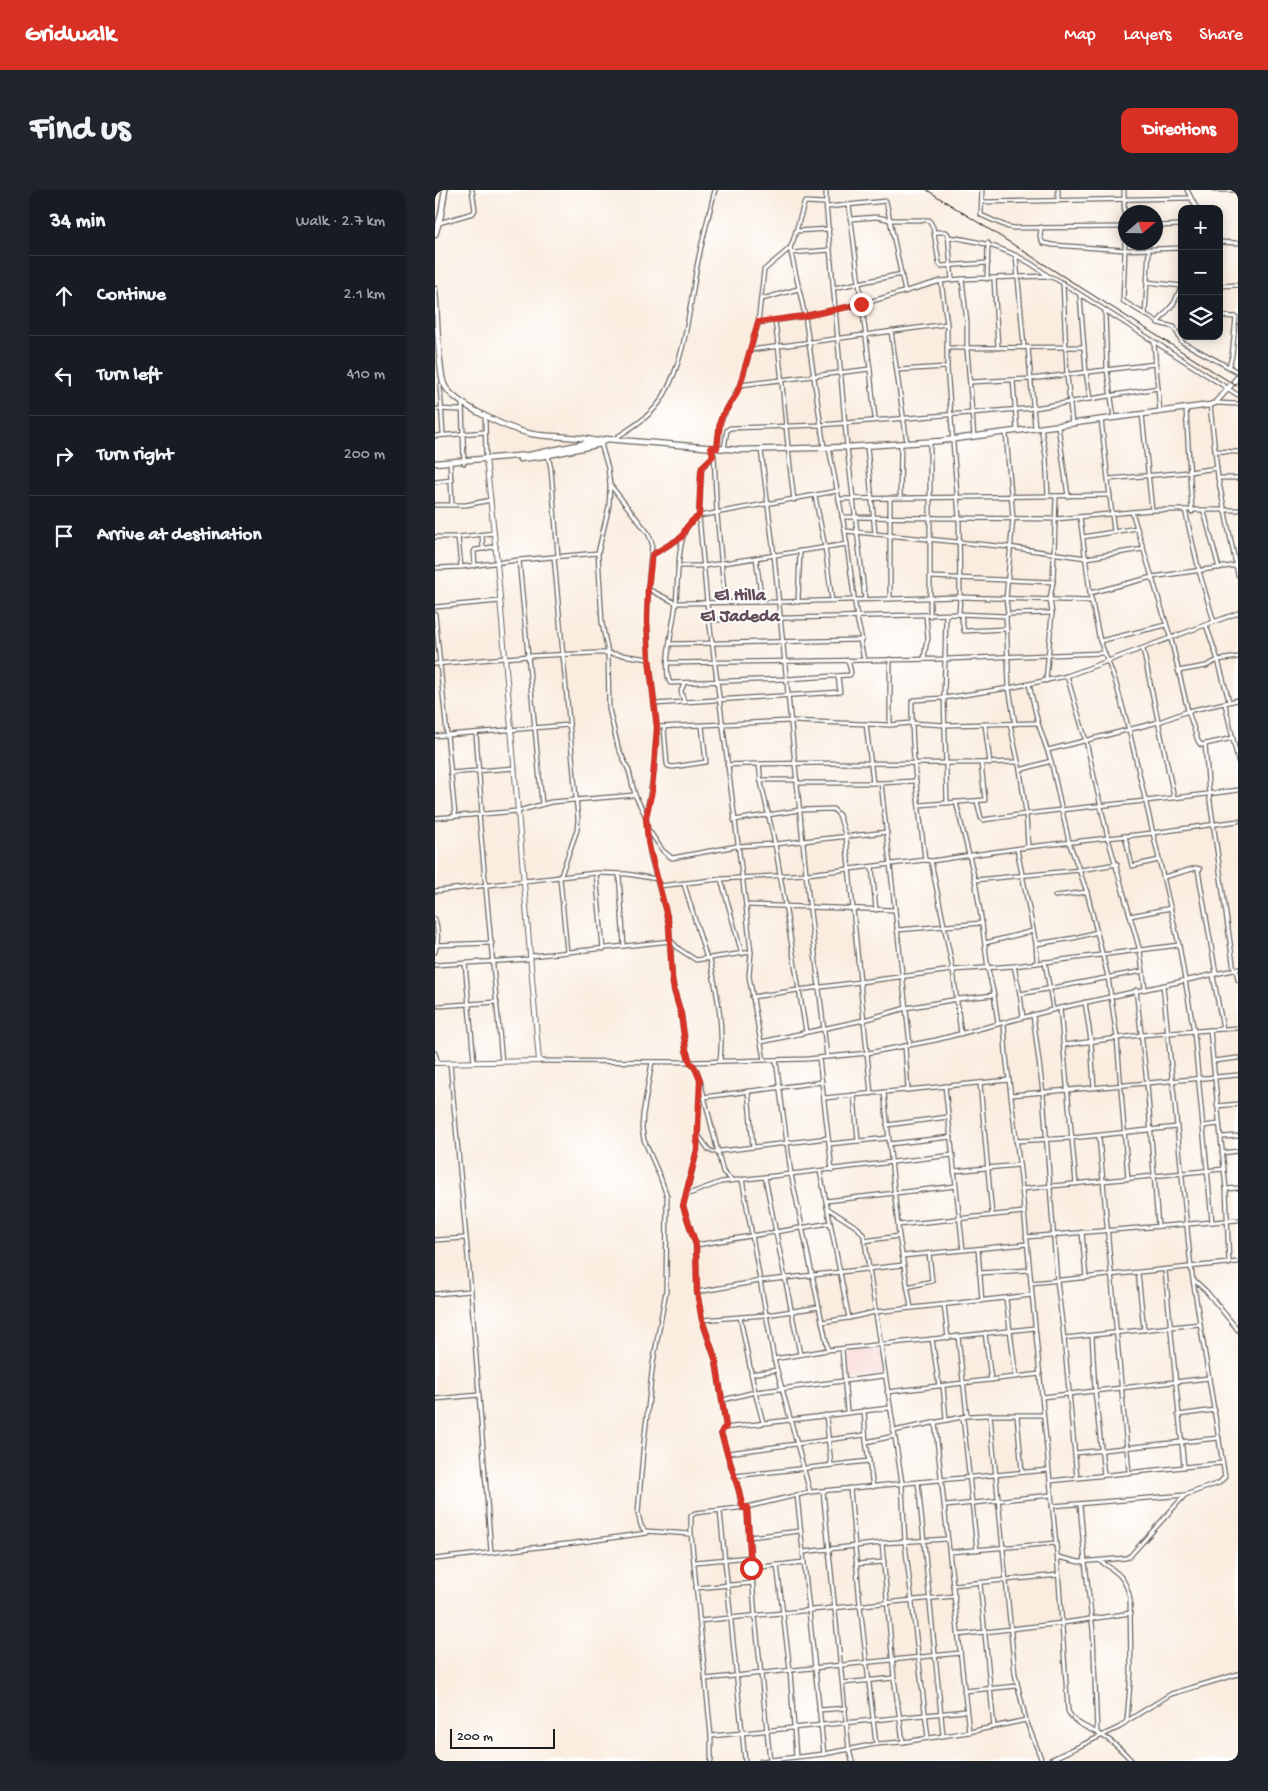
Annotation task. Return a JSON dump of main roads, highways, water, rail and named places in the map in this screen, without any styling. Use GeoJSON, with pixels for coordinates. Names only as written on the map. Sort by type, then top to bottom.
{"type":"FeatureCollection","features":[{"type":"Feature","properties":{"kind":"main road"},"geometry":{"type":"LineString","coordinates":[[435,235],[445,190]]}},
{"type":"Feature","properties":{"kind":"main road"},"geometry":{"type":"LineString","coordinates":[[435,289],[439,385],[462,402],[485,415],[519,430],[533,434],[599,442]]}},
{"type":"Feature","properties":{"kind":"main road"},"geometry":{"type":"LineString","coordinates":[[435,465],[548,455],[606,439],[723,449],[761,450],[847,447],[974,437],[1213,404],[1238,377]]}},
{"type":"Feature","properties":{"kind":"main road"},"geometry":{"type":"LineString","coordinates":[[513,458],[599,442]]}},
{"type":"Feature","properties":{"kind":"railway"},"geometry":{"type":"LineString","coordinates":[[927,190],[1238,387]]}},
{"type":"Feature","properties":{"kind":"district","name":"El Hilla El Jadeda"},"geometry":{"type":"Point","coordinates":[740,606]}}]}
